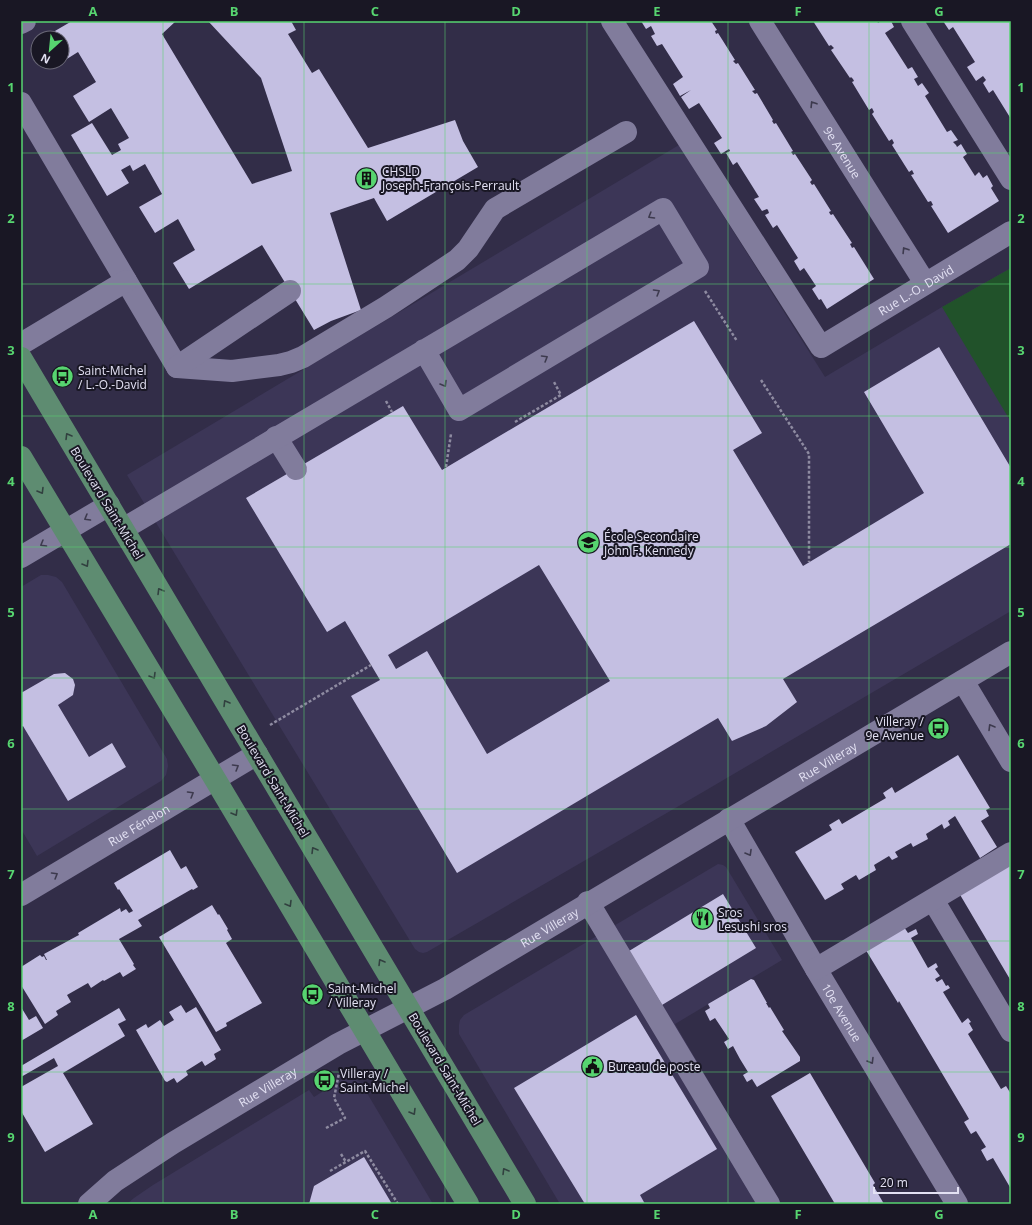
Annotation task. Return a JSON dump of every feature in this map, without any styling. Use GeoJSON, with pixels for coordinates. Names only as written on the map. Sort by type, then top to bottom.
{"type":"FeatureCollection","features":[{"type":"Feature","properties":{"kind":"main road","name":"Boulevard Saint-Michel"},"geometry":{"type":"LineString","coordinates":[[21,358],[525,1204]]}},
{"type":"Feature","properties":{"kind":"main road"},"geometry":{"type":"LineString","coordinates":[[21,457],[468,1204]]}},
{"type":"Feature","properties":{"kind":"street"},"geometry":{"type":"LineString","coordinates":[[21,23],[25,21]]}},
{"type":"Feature","properties":{"kind":"street","name":"Rue L.-O. David"},"geometry":{"type":"LineString","coordinates":[[612,21],[820,347],[1011,232]]}},
{"type":"Feature","properties":{"kind":"street","name":"9e Avenue"},"geometry":{"type":"LineString","coordinates":[[760,21],[926,283]]}},
{"type":"Feature","properties":{"kind":"street"},"geometry":{"type":"LineString","coordinates":[[912,21],[1011,179]]}},
{"type":"Feature","properties":{"kind":"street"},"geometry":{"type":"LineString","coordinates":[[21,103],[177,367]]}},
{"type":"Feature","properties":{"kind":"street"},"geometry":{"type":"LineString","coordinates":[[177,367],[232,372],[279,365],[303,357],[386,307],[457,260],[468,248],[495,209],[626,132]]}},
{"type":"Feature","properties":{"kind":"street"},"geometry":{"type":"LineString","coordinates":[[123,529],[276,437],[663,209],[698,267],[459,410],[424,350]]}},
{"type":"Feature","properties":{"kind":"street"},"geometry":{"type":"LineString","coordinates":[[21,344],[126,281]]}},
{"type":"Feature","properties":{"kind":"street"},"geometry":{"type":"LineString","coordinates":[[177,367],[290,291]]}},
{"type":"Feature","properties":{"kind":"street"},"geometry":{"type":"LineString","coordinates":[[276,437],[296,469]]}},
{"type":"Feature","properties":{"kind":"street"},"geometry":{"type":"LineString","coordinates":[[21,557],[109,505]]}},
{"type":"Feature","properties":{"kind":"street","name":"Rue Villeray"},"geometry":{"type":"LineString","coordinates":[[89,1204],[115,1181],[149,1158],[327,1051],[445,988],[1011,652]]}},
{"type":"Feature","properties":{"kind":"street"},"geometry":{"type":"LineString","coordinates":[[963,681],[1011,761]]}},
{"type":"Feature","properties":{"kind":"street","name":"Rue Fénelon"},"geometry":{"type":"LineString","coordinates":[[21,895],[257,754]]}},
{"type":"Feature","properties":{"kind":"street","name":"10e Avenue"},"geometry":{"type":"LineString","coordinates":[[729,819],[816,969],[957,1204]]}},
{"type":"Feature","properties":{"kind":"street"},"geometry":{"type":"LineString","coordinates":[[816,969],[1011,853]]}},
{"type":"Feature","properties":{"kind":"street"},"geometry":{"type":"LineString","coordinates":[[933,900],[1011,1031]]}},
{"type":"Feature","properties":{"kind":"street"},"geometry":{"type":"LineString","coordinates":[[588,902],[769,1204]]}},
{"type":"Feature","properties":{"kind":"path"},"geometry":{"type":"LineString","coordinates":[[514,422],[561,395],[552,379]]}},
{"type":"Feature","properties":{"kind":"path"},"geometry":{"type":"LineString","coordinates":[[761,380],[809,454],[809,562]]}},
{"type":"Feature","properties":{"kind":"path"},"geometry":{"type":"LineString","coordinates":[[446,467],[451,432]]}},
{"type":"Feature","properties":{"kind":"path"},"geometry":{"type":"LineString","coordinates":[[270,725],[371,665]]}},
{"type":"Feature","properties":{"kind":"path"},"geometry":{"type":"LineString","coordinates":[[326,1128],[345,1118],[334,1098],[339,1072]]}},
{"type":"Feature","properties":{"kind":"path"},"geometry":{"type":"LineString","coordinates":[[330,1171],[365,1151],[398,1204]]}},
{"type":"Feature","properties":{"kind":"path"},"geometry":{"type":"LineString","coordinates":[[341,1154],[346,1162]]}},
{"type":"Feature","properties":{"kind":"shaded area","name":"École Secondaire John F. Kennedy"},"geometry":{"type":"Polygon","coordinates":[[[679,145],[825,377],[942,307],[1011,268],[1011,611],[427,952],[419,952],[415,949],[127,475],[679,145]]]}},
{"type":"Feature","properties":{"kind":"shaded area"},"geometry":{"type":"Polygon","coordinates":[[[41,575],[56,577],[62,582],[167,759],[168,766],[166,775],[161,781],[37,856],[21,829],[21,587],[41,575]]]}},
{"type":"Feature","properties":{"kind":"shaded area"},"geometry":{"type":"Polygon","coordinates":[[[718,864],[726,867],[782,960],[675,1024],[781,1204],[560,1204],[459,1034],[460,1020],[464,1015],[718,864]]]}},
{"type":"Feature","properties":{"kind":"shaded area"},"geometry":{"type":"Polygon","coordinates":[[[344,1078],[355,1079],[361,1083],[433,1204],[127,1204],[153,1185],[309,1090],[314,1097],[344,1078]]]}},
{"type":"Feature","properties":{"kind":"green space"},"geometry":{"type":"Polygon","coordinates":[[[1011,268],[1011,422],[942,307],[1011,268]]]}},
{"type":"Feature","properties":{"kind":"building","name":"CHSLD Joseph-François-Perrault"},"geometry":{"type":"Polygon","coordinates":[[[72,21],[176,21],[162,34],[252,184],[292,171],[261,78],[208,21],[291,21],[296,30],[288,34],[312,73],[319,69],[368,148],[455,120],[463,141],[478,167],[387,221],[374,198],[330,213],[361,310],[331,321],[314,330],[262,245],[189,289],[173,263],[195,250],[178,219],[155,233],[139,207],[162,194],[145,164],[133,171],[130,165],[121,170],[129,183],[107,196],[71,135],[92,123],[112,155],[121,150],[118,144],[129,138],[111,108],[89,122],[73,96],[96,82],[78,52],[70,57],[70,30],[57,30],[72,21]]]}},
{"type":"Feature","properties":{"kind":"building"},"geometry":{"type":"Polygon","coordinates":[[[641,21],[711,21],[717,30],[715,31],[716,34],[718,33],[735,60],[733,61],[736,64],[738,63],[755,90],[752,91],[755,94],[757,93],[773,120],[772,121],[774,124],[776,123],[793,151],[791,152],[793,155],[795,154],[812,180],[810,182],[812,185],[814,184],[831,211],[829,212],[830,214],[833,214],[852,243],[850,244],[852,248],[854,247],[874,279],[827,309],[812,289],[816,286],[804,268],[800,271],[794,261],[798,258],[777,225],[773,228],[765,215],[769,213],[768,210],[762,211],[754,199],[759,197],[737,162],[733,165],[726,153],[730,151],[729,149],[721,154],[714,143],[722,138],[699,103],[689,109],[681,97],[691,90],[680,96],[673,84],[683,77],[662,44],[657,46],[651,36],[655,34],[651,26],[646,29],[641,21]]]}},
{"type":"Feature","properties":{"kind":"building"},"geometry":{"type":"Polygon","coordinates":[[[813,21],[877,21],[878,23],[881,21],[891,21],[894,27],[885,33],[908,69],[912,67],[918,77],[914,79],[918,86],[922,83],[929,93],[925,96],[947,132],[951,130],[958,140],[953,142],[957,147],[961,144],[967,154],[963,157],[975,176],[979,172],[983,178],[987,175],[993,186],[991,188],[999,201],[948,233],[931,206],[933,205],[931,201],[928,202],[911,175],[914,174],[912,170],[909,172],[892,145],[894,143],[892,139],[889,141],[872,114],[874,112],[872,108],[869,110],[852,82],[854,81],[853,79],[851,77],[850,78],[831,50],[834,48],[831,45],[829,46],[813,21]]]}},
{"type":"Feature","properties":{"kind":"building"},"geometry":{"type":"Polygon","coordinates":[[[943,21],[1011,21],[1011,119],[993,90],[989,93],[983,83],[986,80],[983,76],[976,81],[967,67],[975,62],[953,27],[949,30],[943,21]]]}},
{"type":"Feature","properties":{"kind":"building"},"geometry":{"type":"Polygon","coordinates":[[[694,321],[762,433],[733,450],[803,566],[924,493],[864,392],[939,347],[1011,468],[1011,544],[783,679],[797,702],[766,726],[732,741],[718,718],[457,873],[351,696],[380,680],[345,621],[327,632],[246,498],[403,406],[442,470],[694,321]],[[539,565],[388,655],[396,669],[427,651],[487,754],[610,681],[539,565]]]}},
{"type":"Feature","properties":{"kind":"building"},"geometry":{"type":"Polygon","coordinates":[[[65,673],[73,679],[75,685],[73,695],[58,705],[89,757],[112,743],[126,767],[68,801],[23,726],[21,727],[21,693],[54,674],[65,673]]]}},
{"type":"Feature","properties":{"kind":"building"},"geometry":{"type":"Polygon","coordinates":[[[958,755],[990,808],[986,810],[989,816],[981,821],[997,847],[980,858],[955,816],[948,821],[950,825],[944,829],[942,824],[926,834],[928,839],[913,847],[911,843],[895,852],[898,857],[892,860],[889,856],[874,865],[876,870],[859,880],[856,875],[841,884],[844,889],[825,900],[795,852],[832,830],[829,825],[839,819],[842,824],[886,798],[883,793],[892,787],[895,793],[958,755]]]}},
{"type":"Feature","properties":{"kind":"building"},"geometry":{"type":"Polygon","coordinates":[[[170,850],[181,869],[186,866],[198,887],[138,920],[142,926],[119,939],[136,969],[123,977],[120,972],[104,981],[103,980],[91,988],[88,983],[67,995],[71,1002],[56,1011],[58,1015],[45,1024],[21,985],[21,967],[40,955],[42,957],[44,956],[47,960],[44,954],[79,935],[78,933],[120,908],[121,912],[126,909],[129,913],[133,911],[114,883],[170,850]]]}},
{"type":"Feature","properties":{"kind":"building"},"geometry":{"type":"Polygon","coordinates":[[[1008,861],[1011,866],[1011,981],[959,893],[1008,861]]]}},
{"type":"Feature","properties":{"kind":"building"},"geometry":{"type":"Polygon","coordinates":[[[723,894],[756,948],[662,1005],[629,951],[723,894]]]}},
{"type":"Feature","properties":{"kind":"building"},"geometry":{"type":"Polygon","coordinates":[[[212,905],[228,929],[227,930],[232,939],[226,943],[262,1003],[226,1023],[227,1026],[216,1032],[159,937],[212,905]]]}},
{"type":"Feature","properties":{"kind":"building"},"geometry":{"type":"Polygon","coordinates":[[[902,924],[908,933],[916,929],[918,934],[911,938],[928,968],[936,963],[938,967],[935,969],[940,976],[935,979],[937,982],[942,979],[946,986],[948,985],[950,988],[943,992],[962,1023],[968,1018],[971,1022],[969,1023],[973,1030],[968,1034],[1001,1089],[1006,1086],[1011,1094],[1011,1189],[993,1158],[987,1161],[981,1150],[986,1147],[976,1131],[971,1134],[964,1122],[969,1119],[965,1112],[899,1001],[898,1003],[864,947],[902,924]]]}},
{"type":"Feature","properties":{"kind":"building"},"geometry":{"type":"Polygon","coordinates":[[[751,979],[754,980],[769,1008],[770,1007],[784,1030],[782,1031],[800,1057],[800,1061],[757,1087],[752,1079],[747,1082],[743,1075],[748,1072],[733,1046],[728,1049],[724,1042],[729,1039],[715,1018],[710,1021],[705,1011],[710,1008],[708,1004],[751,979]]]}},
{"type":"Feature","properties":{"kind":"building"},"geometry":{"type":"Polygon","coordinates":[[[181,1005],[186,1013],[196,1007],[221,1050],[214,1054],[216,1059],[205,1066],[202,1061],[186,1071],[188,1075],[177,1083],[174,1078],[167,1082],[165,1081],[136,1030],[146,1024],[148,1028],[160,1020],[164,1026],[174,1020],[169,1012],[181,1005]]]}},
{"type":"Feature","properties":{"kind":"building"},"geometry":{"type":"Polygon","coordinates":[[[21,1007],[29,1020],[36,1016],[43,1028],[21,1041],[21,1007]]]}},
{"type":"Feature","properties":{"kind":"building"},"geometry":{"type":"Polygon","coordinates":[[[119,1008],[126,1020],[118,1024],[125,1036],[63,1073],[93,1124],[45,1152],[21,1111],[21,1087],[58,1066],[54,1058],[21,1077],[21,1066],[119,1008]]]}},
{"type":"Feature","properties":{"kind":"building"},"geometry":{"type":"Polygon","coordinates":[[[636,1015],[717,1149],[640,1195],[645,1204],[585,1204],[514,1088],[636,1015]]]}},
{"type":"Feature","properties":{"kind":"building"},"geometry":{"type":"Polygon","coordinates":[[[810,1073],[875,1183],[873,1185],[884,1204],[835,1204],[771,1096],[810,1073]]]}},
{"type":"Feature","properties":{"kind":"building"},"geometry":{"type":"Polygon","coordinates":[[[364,1157],[392,1204],[309,1204],[314,1186],[364,1157]]]}},
{"type":"Feature","properties":{"kind":"place","name":"CHSLD Joseph-François-Perrault"},"geometry":{"type":"Point","coordinates":[366,178]}},
{"type":"Feature","properties":{"kind":"place","name":"Saint-Michel / L.-O.-David"},"geometry":{"type":"Point","coordinates":[62,377]}},
{"type":"Feature","properties":{"kind":"place","name":"École Secondaire John F. Kennedy"},"geometry":{"type":"Point","coordinates":[589,543]}},
{"type":"Feature","properties":{"kind":"place","name":"Villeray / 9e Avenue"},"geometry":{"type":"Point","coordinates":[939,728]}},
{"type":"Feature","properties":{"kind":"place","name":"Sros Lesushi sros"},"geometry":{"type":"Point","coordinates":[703,919]}},
{"type":"Feature","properties":{"kind":"place","name":"Saint-Michel / Villeray"},"geometry":{"type":"Point","coordinates":[313,995]}},
{"type":"Feature","properties":{"kind":"place","name":"Bureau de poste"},"geometry":{"type":"Point","coordinates":[593,1066]}},
{"type":"Feature","properties":{"kind":"place","name":"Villeray / Saint-Michel"},"geometry":{"type":"Point","coordinates":[324,1080]}}]}
